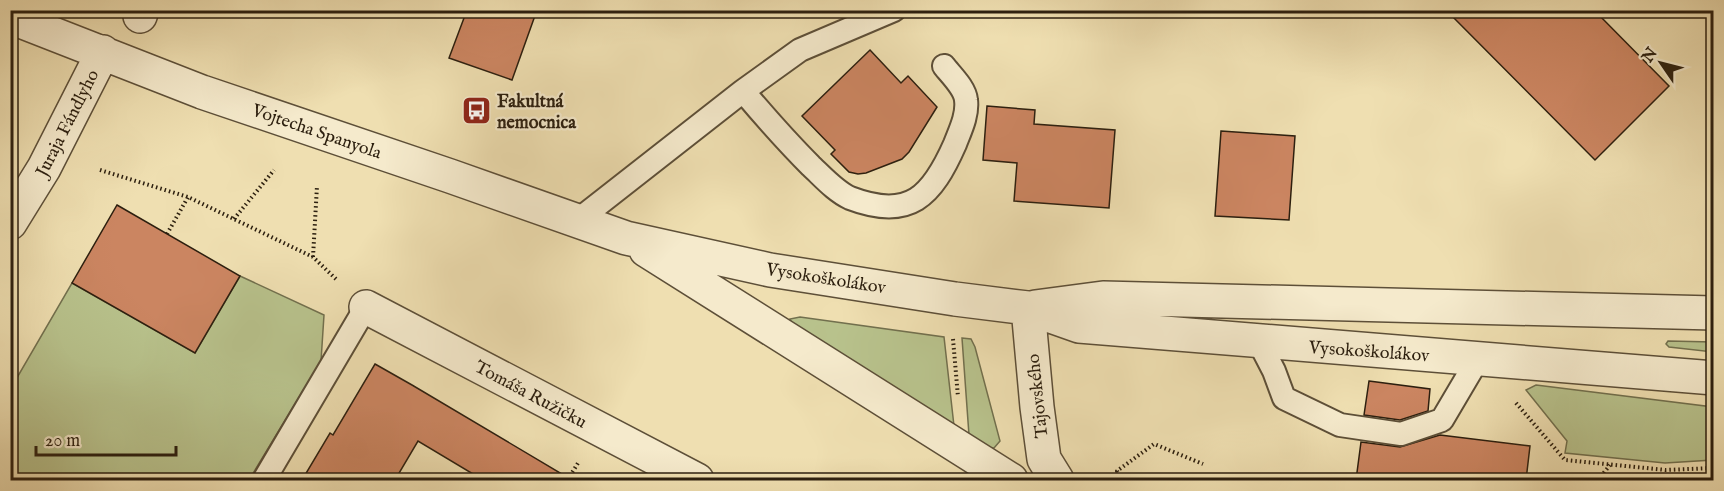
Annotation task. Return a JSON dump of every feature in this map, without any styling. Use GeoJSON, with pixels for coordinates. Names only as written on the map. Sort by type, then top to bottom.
{"type":"FeatureCollection","features":[{"type":"Feature","properties":{"kind":"street","name":"Vojtecha Spanyola"},"geometry":{"type":"LineString","coordinates":[[10,17],[202,92],[626,238]]}},
{"type":"Feature","properties":{"kind":"street","name":"Juraja Fándlyho"},"geometry":{"type":"LineString","coordinates":[[10,223],[44,168],[103,52]]}},
{"type":"Feature","properties":{"kind":"street","name":"Vysokoškolákov"},"geometry":{"type":"LineString","coordinates":[[626,238],[770,270],[1028,308],[1079,326],[1713,378]]}},
{"type":"Feature","properties":{"kind":"street"},"geometry":{"type":"LineString","coordinates":[[626,238],[1011,480]]}},
{"type":"Feature","properties":{"kind":"street","name":"Vysokoškolákov"},"geometry":{"type":"LineString","coordinates":[[1028,308],[1103,298],[1713,313]]}},
{"type":"Feature","properties":{"kind":"street","name":"Tomáša Ružičku"},"geometry":{"type":"LineString","coordinates":[[366,307],[697,480]]}},
{"type":"Feature","properties":{"kind":"street","name":"Tajovského"},"geometry":{"type":"LineString","coordinates":[[1028,308],[1044,459],[1057,480]]}},
{"type":"Feature","properties":{"kind":"lane"},"geometry":{"type":"LineString","coordinates":[[578,221],[743,91],[800,50],[894,10]]}},
{"type":"Feature","properties":{"kind":"lane"},"geometry":{"type":"LineString","coordinates":[[743,91],[781,136],[830,185],[848,197],[870,204],[891,206],[911,204],[927,192],[939,176],[965,117],[966,99],[960,86],[944,66]]}},
{"type":"Feature","properties":{"kind":"lane"},"geometry":{"type":"LineString","coordinates":[[264,480],[366,307]]}},
{"type":"Feature","properties":{"kind":"lane"},"geometry":{"type":"LineString","coordinates":[[1259,342],[1274,371],[1284,398],[1340,425],[1401,434],[1442,420],[1478,359]]}},
{"type":"Feature","properties":{"kind":"path"},"geometry":{"type":"LineString","coordinates":[[100,170],[188,196],[314,257],[366,307]]}},
{"type":"Feature","properties":{"kind":"path"},"geometry":{"type":"LineString","coordinates":[[234,219],[274,170]]}},
{"type":"Feature","properties":{"kind":"path"},"geometry":{"type":"LineString","coordinates":[[314,257],[317,186]]}},
{"type":"Feature","properties":{"kind":"path"},"geometry":{"type":"LineString","coordinates":[[167,234],[188,196]]}},
{"type":"Feature","properties":{"kind":"path"},"geometry":{"type":"LineString","coordinates":[[952,336],[959,401]]}},
{"type":"Feature","properties":{"kind":"path"},"geometry":{"type":"LineString","coordinates":[[1478,359],[1565,460],[1666,470],[1713,468]]}},
{"type":"Feature","properties":{"kind":"path"},"geometry":{"type":"LineString","coordinates":[[1122,480],[1117,471],[1154,444],[1203,464]]}},
{"type":"Feature","properties":{"kind":"path"},"geometry":{"type":"LineString","coordinates":[[1598,480],[1610,465]]}},
{"type":"Feature","properties":{"kind":"green space"},"geometry":{"type":"Polygon","coordinates":[[[240,276],[324,315],[321,361],[249,480],[11,480],[11,388],[72,283],[195,353],[240,276]]]}},
{"type":"Feature","properties":{"kind":"green space"},"geometry":{"type":"Polygon","coordinates":[[[800,317],[944,337],[954,426],[794,328],[790,319],[800,317]]]}},
{"type":"Feature","properties":{"kind":"green space"},"geometry":{"type":"Polygon","coordinates":[[[962,338],[971,339],[975,347],[1000,441],[994,448],[985,447],[969,435],[962,338]]]}},
{"type":"Feature","properties":{"kind":"green space"},"geometry":{"type":"Polygon","coordinates":[[[1668,341],[1713,342],[1713,352],[1669,347],[1666,344],[1668,341]]]}},
{"type":"Feature","properties":{"kind":"green space"},"geometry":{"type":"Polygon","coordinates":[[[1536,385],[1713,407],[1713,460],[1665,463],[1565,453],[1567,441],[1526,390],[1536,385]]]}},
{"type":"Feature","properties":{"kind":"green space"},"geometry":{"type":"Polygon","coordinates":[[[1622,474],[1664,477],[1713,475],[1713,480],[1615,480],[1622,474]]]}},
{"type":"Feature","properties":{"kind":"building"},"geometry":{"type":"Polygon","coordinates":[[[467,10],[537,10],[512,80],[449,58],[467,10]]]}},
{"type":"Feature","properties":{"kind":"building"},"geometry":{"type":"Polygon","coordinates":[[[1446,10],[1594,10],[1669,86],[1595,160],[1446,10]]]}},
{"type":"Feature","properties":{"kind":"building"},"geometry":{"type":"Polygon","coordinates":[[[870,50],[901,83],[908,76],[937,107],[909,152],[902,159],[858,174],[849,172],[831,154],[835,150],[802,116],[870,50]]]}},
{"type":"Feature","properties":{"kind":"building"},"geometry":{"type":"Polygon","coordinates":[[[987,106],[1035,110],[1034,124],[1115,130],[1109,208],[1014,201],[1017,163],[983,160],[987,106]]]}},
{"type":"Feature","properties":{"kind":"building"},"geometry":{"type":"Polygon","coordinates":[[[1221,131],[1295,136],[1289,220],[1215,216],[1221,131]]]}},
{"type":"Feature","properties":{"kind":"building"},"geometry":{"type":"Polygon","coordinates":[[[117,205],[240,276],[195,353],[72,283],[117,205]]]}},
{"type":"Feature","properties":{"kind":"building"},"geometry":{"type":"Polygon","coordinates":[[[375,364],[572,480],[483,480],[418,441],[395,480],[302,480],[330,433],[333,435],[375,364]]]}},
{"type":"Feature","properties":{"kind":"building"},"geometry":{"type":"Polygon","coordinates":[[[1369,381],[1430,389],[1428,411],[1400,420],[1364,415],[1369,381]]]}},
{"type":"Feature","properties":{"kind":"building"},"geometry":{"type":"Polygon","coordinates":[[[1440,435],[1530,446],[1526,480],[1356,480],[1361,442],[1400,447],[1440,435]]]}},
{"type":"Feature","properties":{"kind":"place","name":"Fakultná nemocnica"},"geometry":{"type":"Point","coordinates":[476,111]}}]}
